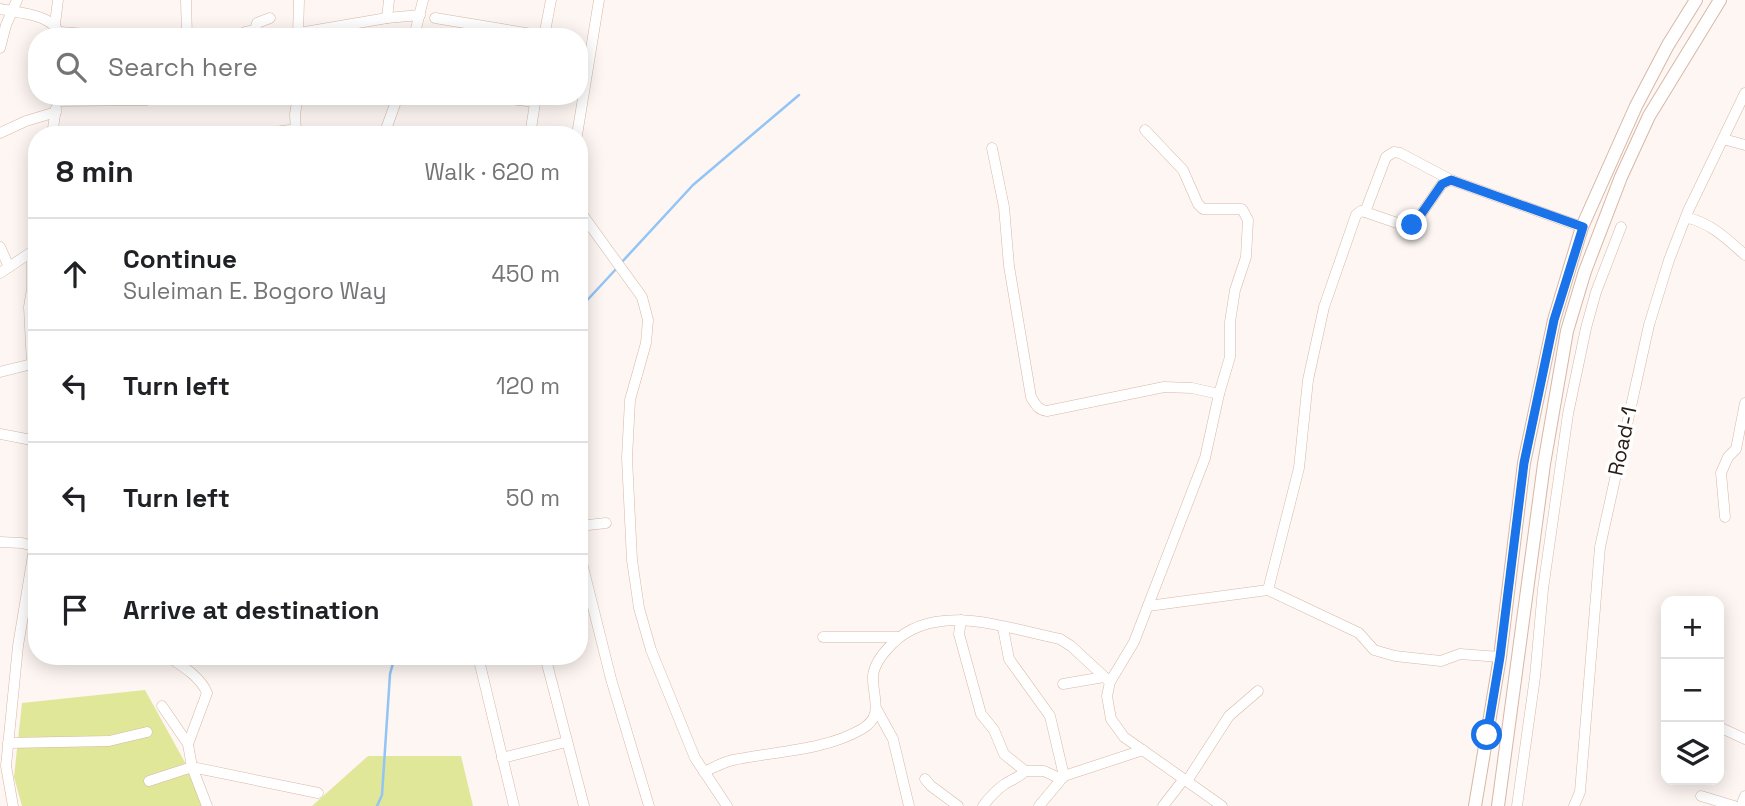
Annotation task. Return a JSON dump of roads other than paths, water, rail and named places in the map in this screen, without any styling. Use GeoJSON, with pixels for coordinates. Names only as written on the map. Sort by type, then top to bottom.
{"type":"FeatureCollection","features":[{"type":"Feature","properties":{"kind":"street"},"geometry":{"type":"LineString","coordinates":[[0,48],[17,0]]}},
{"type":"Feature","properties":{"kind":"street"},"geometry":{"type":"LineString","coordinates":[[58,0],[58,28]]}},
{"type":"Feature","properties":{"kind":"street"},"geometry":{"type":"LineString","coordinates":[[186,0],[187,28]]}},
{"type":"Feature","properties":{"kind":"street"},"geometry":{"type":"LineString","coordinates":[[298,28],[299,0]]}},
{"type":"Feature","properties":{"kind":"street"},"geometry":{"type":"LineString","coordinates":[[387,18],[389,0]]}},
{"type":"Feature","properties":{"kind":"street"},"geometry":{"type":"LineString","coordinates":[[416,28],[423,0]]}},
{"type":"Feature","properties":{"kind":"street"},"geometry":{"type":"LineString","coordinates":[[546,28],[551,0]]}},
{"type":"Feature","properties":{"kind":"street"},"geometry":{"type":"LineString","coordinates":[[588,68],[599,0]]}},
{"type":"Feature","properties":{"kind":"street"},"geometry":{"type":"LineString","coordinates":[[1475,806],[1500,657],[1524,463],[1554,320],[1583,227],[1636,106],[1696,0]]}},
{"type":"Feature","properties":{"kind":"street"},"geometry":{"type":"LineString","coordinates":[[1498,806],[1545,452],[1567,331],[1585,271],[1620,177],[1649,116],[1720,0]]}},
{"type":"Feature","properties":{"kind":"street"},"geometry":{"type":"LineString","coordinates":[[0,9],[44,19],[54,28]]}},
{"type":"Feature","properties":{"kind":"street"},"geometry":{"type":"LineString","coordinates":[[335,28],[420,15]]}},
{"type":"Feature","properties":{"kind":"street"},"geometry":{"type":"LineString","coordinates":[[256,28],[257,23],[270,18]]}},
{"type":"Feature","properties":{"kind":"street"},"geometry":{"type":"LineString","coordinates":[[435,18],[496,28]]}},
{"type":"Feature","properties":{"kind":"street","name":"Road-1"},"geometry":{"type":"LineString","coordinates":[[1574,806],[1580,792],[1600,547],[1649,325],[1669,260],[1688,211],[1745,93]]}},
{"type":"Feature","properties":{"kind":"street"},"geometry":{"type":"LineString","coordinates":[[53,126],[56,105]]}},
{"type":"Feature","properties":{"kind":"street"},"geometry":{"type":"LineString","coordinates":[[296,105],[296,126]]}},
{"type":"Feature","properties":{"kind":"street"},"geometry":{"type":"LineString","coordinates":[[387,126],[395,105]]}},
{"type":"Feature","properties":{"kind":"street"},"geometry":{"type":"LineString","coordinates":[[532,126],[535,105]]}},
{"type":"Feature","properties":{"kind":"street"},"geometry":{"type":"LineString","coordinates":[[578,126],[582,105]]}},
{"type":"Feature","properties":{"kind":"street"},"geometry":{"type":"LineString","coordinates":[[0,133],[55,112]]}},
{"type":"Feature","properties":{"kind":"street"},"geometry":{"type":"LineString","coordinates":[[1145,130],[1183,170],[1198,204],[1203,209],[1242,209],[1248,220],[1246,257],[1235,289],[1230,322],[1230,357],[1205,458],[1132,648],[1107,680],[1107,696],[1111,719],[1124,737],[1222,806]]}},
{"type":"Feature","properties":{"kind":"street"},"geometry":{"type":"LineString","coordinates":[[1723,139],[1745,145]]}},
{"type":"Feature","properties":{"kind":"street"},"geometry":{"type":"LineString","coordinates":[[992,148],[1004,207],[1009,266],[1031,397],[1037,407],[1047,411],[1164,387],[1192,388],[1219,394]]}},
{"type":"Feature","properties":{"kind":"street"},"geometry":{"type":"LineString","coordinates":[[1365,212],[1389,154],[1400,153],[1444,180],[1583,227]]}},
{"type":"Feature","properties":{"kind":"street"},"geometry":{"type":"LineString","coordinates":[[1268,590],[1296,484],[1308,380],[1324,307],[1356,215],[1361,211],[1406,226],[1412,225],[1444,180]]}},
{"type":"Feature","properties":{"kind":"street"},"geometry":{"type":"LineString","coordinates":[[1688,218],[1699,220],[1712,228],[1745,255]]}},
{"type":"Feature","properties":{"kind":"street"},"geometry":{"type":"LineString","coordinates":[[588,222],[642,298],[648,320],[646,343],[630,400],[627,458],[632,561],[639,608],[651,650],[674,710],[704,772],[727,806]]}},
{"type":"Feature","properties":{"kind":"street"},"geometry":{"type":"LineString","coordinates":[[1517,806],[1535,677],[1543,589],[1568,414],[1596,292],[1621,227]]}},
{"type":"Feature","properties":{"kind":"street"},"geometry":{"type":"LineString","coordinates":[[0,247],[9,267]]}},
{"type":"Feature","properties":{"kind":"street"},"geometry":{"type":"LineString","coordinates":[[0,273],[28,255]]}},
{"type":"Feature","properties":{"kind":"street"},"geometry":{"type":"LineString","coordinates":[[0,372],[28,365]]}},
{"type":"Feature","properties":{"kind":"street"},"geometry":{"type":"LineString","coordinates":[[1725,517],[1721,473],[1728,457],[1741,450],[1745,403]]}},
{"type":"Feature","properties":{"kind":"street"},"geometry":{"type":"LineString","coordinates":[[0,434],[28,439]]}},
{"type":"Feature","properties":{"kind":"street"},"geometry":{"type":"LineString","coordinates":[[588,525],[606,523]]}},
{"type":"Feature","properties":{"kind":"street"},"geometry":{"type":"LineString","coordinates":[[0,542],[28,545]]}},
{"type":"Feature","properties":{"kind":"street"},"geometry":{"type":"LineString","coordinates":[[1148,606],[1268,590],[1359,634],[1374,650],[1395,656],[1441,661],[1460,653],[1500,657]]}},
{"type":"Feature","properties":{"kind":"street"},"geometry":{"type":"LineString","coordinates":[[588,603],[650,804]]}},
{"type":"Feature","properties":{"kind":"street"},"geometry":{"type":"LineString","coordinates":[[13,806],[6,766],[18,646],[28,614]]}},
{"type":"Feature","properties":{"kind":"street"},"geometry":{"type":"LineString","coordinates":[[909,806],[894,739],[877,710],[873,676],[881,657],[900,637],[927,624],[961,620],[1003,628],[1066,642],[1107,680]]}},
{"type":"Feature","properties":{"kind":"street"},"geometry":{"type":"LineString","coordinates":[[961,620],[959,634],[981,714],[994,730],[1004,754],[1025,771],[1044,771],[1062,777]]}},
{"type":"Feature","properties":{"kind":"street"},"geometry":{"type":"LineString","coordinates":[[1003,628],[1009,659],[1050,716],[1062,777]]}},
{"type":"Feature","properties":{"kind":"street"},"geometry":{"type":"LineString","coordinates":[[823,637],[900,637]]}},
{"type":"Feature","properties":{"kind":"street"},"geometry":{"type":"LineString","coordinates":[[877,637],[881,657]]}},
{"type":"Feature","properties":{"kind":"street"},"geometry":{"type":"LineString","coordinates":[[181,665],[205,687],[207,693],[188,744]]}},
{"type":"Feature","properties":{"kind":"street"},"geometry":{"type":"LineString","coordinates":[[480,665],[514,806]]}},
{"type":"Feature","properties":{"kind":"street"},"geometry":{"type":"LineString","coordinates":[[547,665],[584,806]]}},
{"type":"Feature","properties":{"kind":"street"},"geometry":{"type":"LineString","coordinates":[[1063,684],[1107,680]]}},
{"type":"Feature","properties":{"kind":"street"},"geometry":{"type":"LineString","coordinates":[[1163,806],[1186,780],[1229,716],[1258,691]]}},
{"type":"Feature","properties":{"kind":"street"},"geometry":{"type":"LineString","coordinates":[[162,706],[188,744],[192,767],[207,806]]}},
{"type":"Feature","properties":{"kind":"street"},"geometry":{"type":"LineString","coordinates":[[704,772],[731,760],[827,743],[860,730],[874,719],[877,710]]}},
{"type":"Feature","properties":{"kind":"street"},"geometry":{"type":"LineString","coordinates":[[1724,729],[1745,739]]}},
{"type":"Feature","properties":{"kind":"street"},"geometry":{"type":"LineString","coordinates":[[8,743],[109,741],[148,732]]}},
{"type":"Feature","properties":{"kind":"street"},"geometry":{"type":"LineString","coordinates":[[502,758],[566,742]]}},
{"type":"Feature","properties":{"kind":"street"},"geometry":{"type":"LineString","coordinates":[[1039,806],[1062,777],[1143,750]]}},
{"type":"Feature","properties":{"kind":"street"},"geometry":{"type":"LineString","coordinates":[[149,781],[192,767],[318,793]]}},
{"type":"Feature","properties":{"kind":"street"},"geometry":{"type":"LineString","coordinates":[[983,806],[997,790],[1019,778],[1025,771]]}},
{"type":"Feature","properties":{"kind":"street"},"geometry":{"type":"LineString","coordinates":[[925,779],[958,806]]}},
{"type":"Feature","properties":{"kind":"street"},"geometry":{"type":"LineString","coordinates":[[1701,796],[1734,806]]}},
{"type":"Feature","properties":{"kind":"street"},"geometry":{"type":"LineString","coordinates":[[1741,806],[1745,796]]}},
{"type":"Feature","properties":{"kind":"waterway"},"geometry":{"type":"LineString","coordinates":[[621,263],[693,185],[799,95]]}},
{"type":"Feature","properties":{"kind":"waterway"},"geometry":{"type":"LineString","coordinates":[[588,299],[617,268]]}},
{"type":"Feature","properties":{"kind":"waterway"},"geometry":{"type":"LineString","coordinates":[[377,806],[382,795],[392,665]]}}]}
